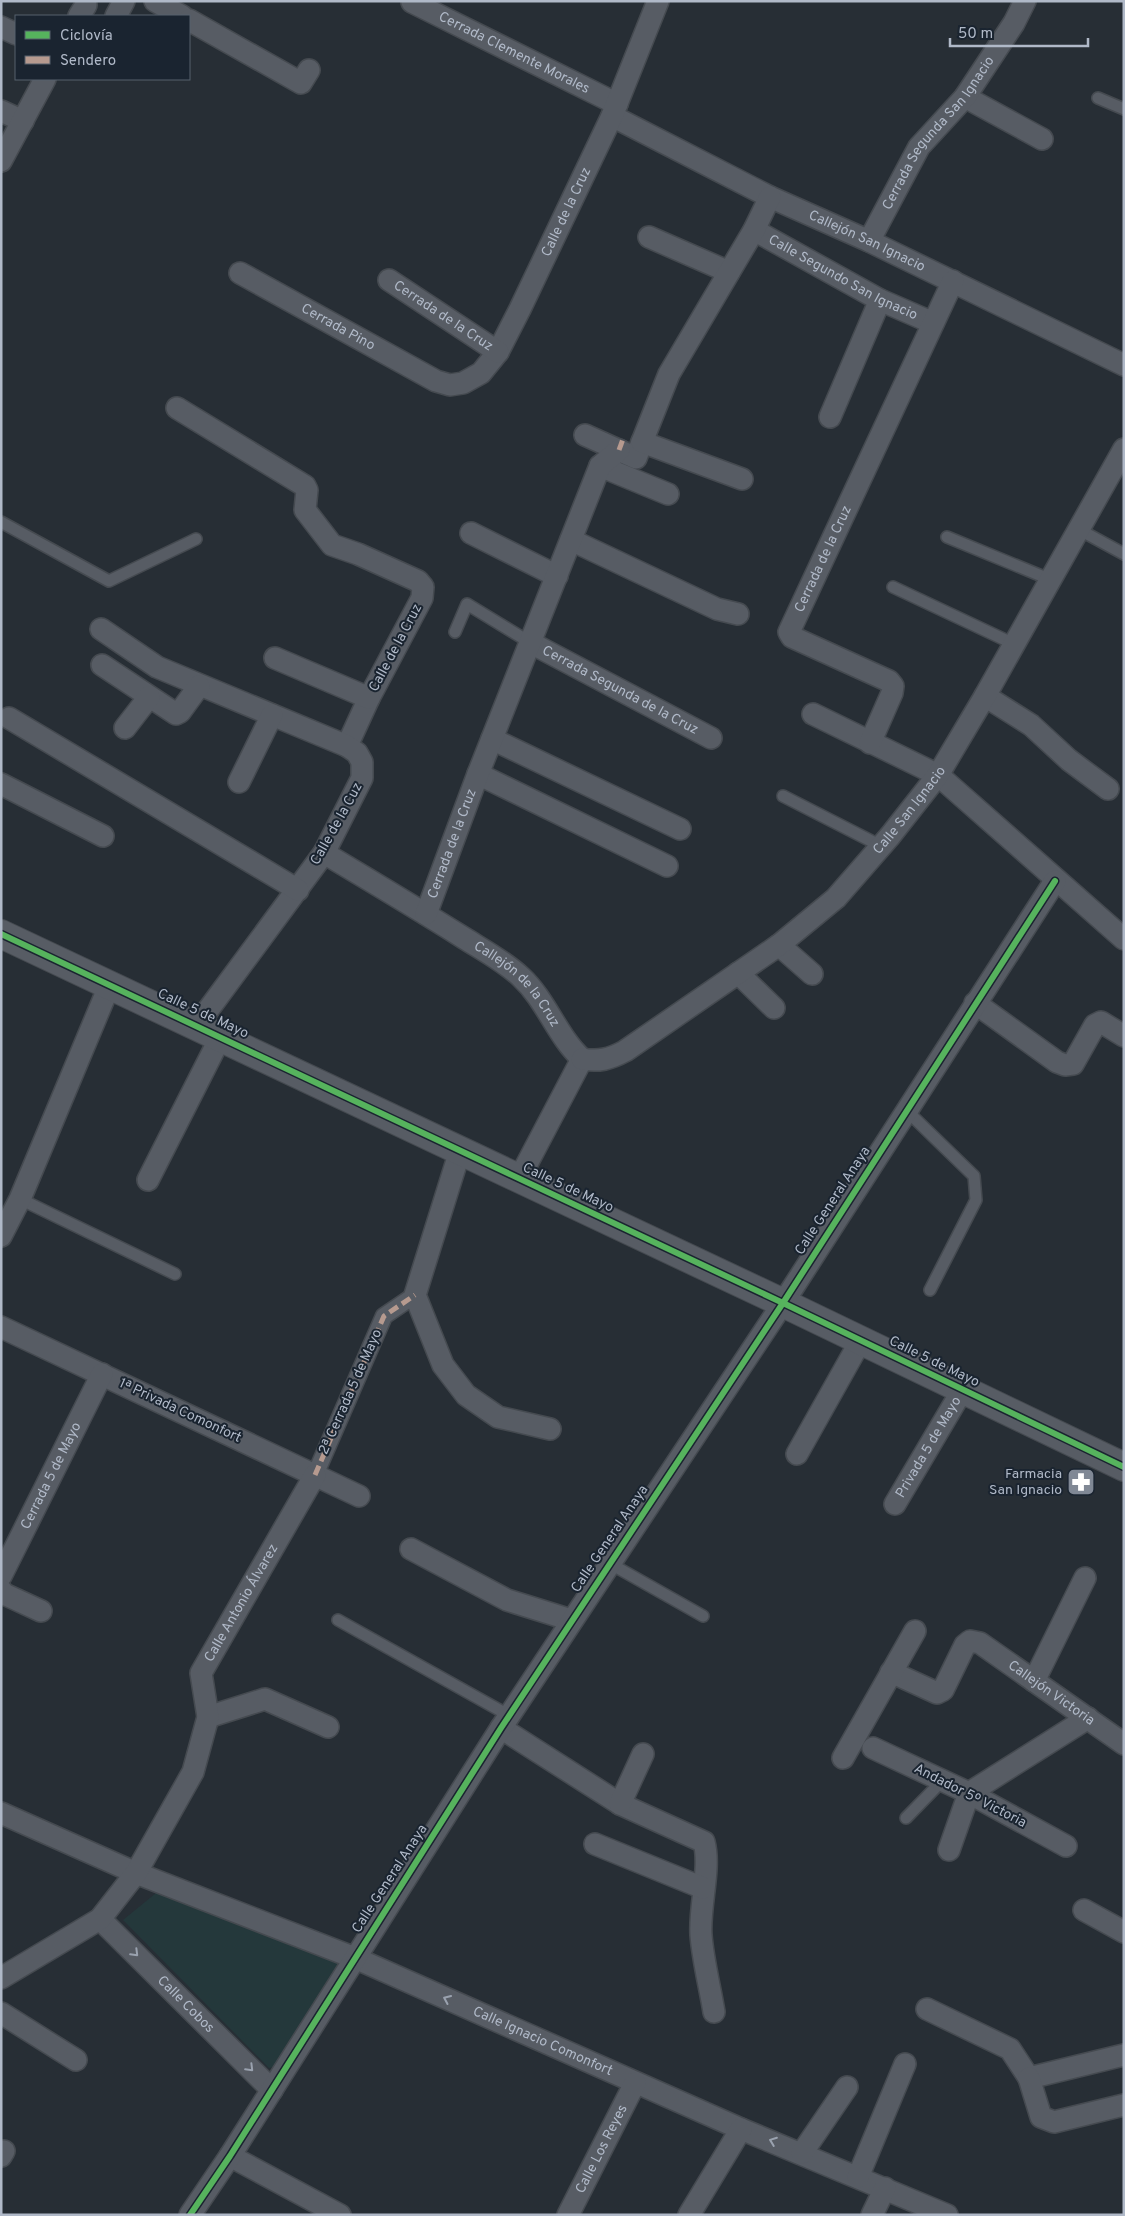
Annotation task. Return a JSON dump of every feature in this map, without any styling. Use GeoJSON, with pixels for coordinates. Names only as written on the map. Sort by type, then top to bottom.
{"type":"FeatureCollection","features":[{"type":"Feature","properties":{"kind":"street"},"geometry":{"type":"LineString","coordinates":[[117,15],[124,1]]}},
{"type":"Feature","properties":{"kind":"street"},"geometry":{"type":"LineString","coordinates":[[155,1],[180,15]]}},
{"type":"Feature","properties":{"kind":"street","name":"Calle de la Cruz"},"geometry":{"type":"LineString","coordinates":[[436,381],[450,385],[463,383],[481,373],[498,352],[614,110],[658,1]]}},
{"type":"Feature","properties":{"kind":"street","name":"Cerrada Segunda San Ignacio"},"geometry":{"type":"LineString","coordinates":[[868,241],[919,146],[965,97],[1014,23],[1024,1]]}},
{"type":"Feature","properties":{"kind":"street","name":"Cerrada Clemente Morales"},"geometry":{"type":"LineString","coordinates":[[412,2],[614,110]]}},
{"type":"Feature","properties":{"kind":"street"},"geometry":{"type":"LineString","coordinates":[[190,21],[301,82],[309,70]]}},
{"type":"Feature","properties":{"kind":"street"},"geometry":{"type":"LineString","coordinates":[[1,27],[15,34]]}},
{"type":"Feature","properties":{"kind":"street"},"geometry":{"type":"LineString","coordinates":[[1,161],[44,80]]}},
{"type":"Feature","properties":{"kind":"street"},"geometry":{"type":"LineString","coordinates":[[965,97],[1042,139]]}},
{"type":"Feature","properties":{"kind":"street","name":"Callejón San Ignacio"},"geometry":{"type":"LineString","coordinates":[[614,110],[770,197],[953,281],[1124,365]]}},
{"type":"Feature","properties":{"kind":"street"},"geometry":{"type":"LineString","coordinates":[[1,111],[23,122]]}},
{"type":"Feature","properties":{"kind":"street"},"geometry":{"type":"LineString","coordinates":[[585,435],[636,458],[669,374],[754,230],[770,197]]}},
{"type":"Feature","properties":{"kind":"street","name":"Calle Segundo San Ignacio"},"geometry":{"type":"LineString","coordinates":[[754,230],[880,300],[933,323]]}},
{"type":"Feature","properties":{"kind":"street"},"geometry":{"type":"LineString","coordinates":[[649,237],[730,272]]}},
{"type":"Feature","properties":{"kind":"street","name":"Cerrada Pino"},"geometry":{"type":"LineString","coordinates":[[240,274],[436,381]]}},
{"type":"Feature","properties":{"kind":"street","name":"Cerrada de la Cruz"},"geometry":{"type":"LineString","coordinates":[[390,280],[498,352]]}},
{"type":"Feature","properties":{"kind":"street"},"geometry":{"type":"LineString","coordinates":[[933,323],[953,281]]}},
{"type":"Feature","properties":{"kind":"street"},"geometry":{"type":"LineString","coordinates":[[830,417],[880,300]]}},
{"type":"Feature","properties":{"kind":"street","name":"Cerrada de la Cruz"},"geometry":{"type":"LineString","coordinates":[[870,743],[892,693],[893,686],[889,681],[792,637],[789,632],[933,323]]}},
{"type":"Feature","properties":{"kind":"street","name":"Calle de la Cruz"},"geometry":{"type":"LineString","coordinates":[[177,408],[305,486],[307,494],[305,510],[332,545],[358,554],[418,581],[423,588],[422,598],[369,698],[348,746]]}},
{"type":"Feature","properties":{"kind":"street"},"geometry":{"type":"LineString","coordinates":[[642,442],[742,479]]}},
{"type":"Feature","properties":{"kind":"street","name":"Calle San Ignacio"},"geometry":{"type":"LineString","coordinates":[[582,1059],[594,1061],[608,1059],[625,1052],[779,945],[836,898],[938,775],[1124,449]]}},
{"type":"Feature","properties":{"kind":"street","name":"Cerrada de la Cruz"},"geometry":{"type":"LineString","coordinates":[[426,914],[478,774],[600,466],[619,450]]}},
{"type":"Feature","properties":{"kind":"street"},"geometry":{"type":"LineString","coordinates":[[600,466],[668,494]]}},
{"type":"Feature","properties":{"kind":"street"},"geometry":{"type":"LineString","coordinates":[[471,533],[557,576]]}},
{"type":"Feature","properties":{"kind":"street"},"geometry":{"type":"LineString","coordinates":[[571,540],[717,609],[738,614]]}},
{"type":"Feature","properties":{"kind":"street"},"geometry":{"type":"LineString","coordinates":[[101,629],[157,667],[199,686],[348,746]]}},
{"type":"Feature","properties":{"kind":"street","name":"Cerrada Segunda de la Cruz"},"geometry":{"type":"LineString","coordinates":[[531,643],[711,738]]}},
{"type":"Feature","properties":{"kind":"street"},"geometry":{"type":"LineString","coordinates":[[275,658],[369,698]]}},
{"type":"Feature","properties":{"kind":"street"},"geometry":{"type":"LineString","coordinates":[[102,665],[176,714],[180,712],[199,686]]}},
{"type":"Feature","properties":{"kind":"street"},"geometry":{"type":"LineString","coordinates":[[125,728],[149,696]]}},
{"type":"Feature","properties":{"kind":"street"},"geometry":{"type":"LineString","coordinates":[[984,696],[1031,725],[1069,760],[1108,790]]}},
{"type":"Feature","properties":{"kind":"street"},"geometry":{"type":"LineString","coordinates":[[813,714],[938,775],[1055,881],[1124,939]]}},
{"type":"Feature","properties":{"kind":"street"},"geometry":{"type":"LineString","coordinates":[[239,782],[272,715]]}},
{"type":"Feature","properties":{"kind":"street"},"geometry":{"type":"LineString","coordinates":[[9,718],[298,890]]}},
{"type":"Feature","properties":{"kind":"street"},"geometry":{"type":"LineString","coordinates":[[492,739],[680,829]]}},
{"type":"Feature","properties":{"kind":"street","name":"Calle de la Cuz"},"geometry":{"type":"LineString","coordinates":[[148,1180],[209,1031],[298,890],[324,853],[362,778],[362,762],[358,753],[348,746]]}},
{"type":"Feature","properties":{"kind":"street","name":"Cerrada de la Cruz"},"geometry":{"type":"LineString","coordinates":[[478,774],[667,866]]}},
{"type":"Feature","properties":{"kind":"street"},"geometry":{"type":"LineString","coordinates":[[1,784],[104,836]]}},
{"type":"Feature","properties":{"kind":"street","name":"Callejón de la Cruz"},"geometry":{"type":"LineString","coordinates":[[324,853],[426,914],[505,964],[522,977],[536,995],[571,1050],[582,1059]]}},
{"type":"Feature","properties":{"kind":"street","name":"Calle General Anaya"},"geometry":{"type":"LineString","coordinates":[[190,2215],[230,2156],[571,1620],[783,1303],[1055,881]]}},
{"type":"Feature","properties":{"kind":"street","name":"Calle 5 de Mayo"},"geometry":{"type":"LineString","coordinates":[[1,934],[861,1340],[1124,1467]]}},
{"type":"Feature","properties":{"kind":"street"},"geometry":{"type":"LineString","coordinates":[[779,945],[812,974]]}},
{"type":"Feature","properties":{"kind":"street"},"geometry":{"type":"LineString","coordinates":[[738,973],[774,1008]]}},
{"type":"Feature","properties":{"kind":"street"},"geometry":{"type":"LineString","coordinates":[[1,1236],[20,1199],[110,984]]}},
{"type":"Feature","properties":{"kind":"street"},"geometry":{"type":"LineString","coordinates":[[975,1003],[1064,1066],[1073,1064],[1094,1025],[1100,1022],[1124,1036]]}},
{"type":"Feature","properties":{"kind":"street"},"geometry":{"type":"LineString","coordinates":[[519,1179],[582,1059]]}},
{"type":"Feature","properties":{"kind":"street"},"geometry":{"type":"LineString","coordinates":[[460,1151],[415,1295],[443,1365],[466,1396],[498,1416],[550,1429]]}},
{"type":"Feature","properties":{"kind":"street","name":"2ª Cerrada 5 de Mayo"},"geometry":{"type":"LineString","coordinates":[[315,1475],[384,1316],[415,1295]]}},
{"type":"Feature","properties":{"kind":"street","name":"1ª Privada Comonfort"},"geometry":{"type":"LineString","coordinates":[[1,1327],[359,1496]]}},
{"type":"Feature","properties":{"kind":"street"},"geometry":{"type":"LineString","coordinates":[[797,1454],[861,1340]]}},
{"type":"Feature","properties":{"kind":"street","name":"Cerrada 5 de Mayo"},"geometry":{"type":"LineString","coordinates":[[1,1576],[102,1374]]}},
{"type":"Feature","properties":{"kind":"street","name":"Privada 5 de Mayo"},"geometry":{"type":"LineString","coordinates":[[894,1504],[963,1390]]}},
{"type":"Feature","properties":{"kind":"street","name":"Calle Antonio Álvarez"},"geometry":{"type":"LineString","coordinates":[[136,1872],[193,1772],[208,1718],[202,1673],[315,1475]]}},
{"type":"Feature","properties":{"kind":"street"},"geometry":{"type":"LineString","coordinates":[[411,1549],[507,1600],[571,1620]]}},
{"type":"Feature","properties":{"kind":"street"},"geometry":{"type":"LineString","coordinates":[[1034,1681],[1085,1578]]}},
{"type":"Feature","properties":{"kind":"street"},"geometry":{"type":"LineString","coordinates":[[1,1590],[4,1594],[41,1611]]}},
{"type":"Feature","properties":{"kind":"street"},"geometry":{"type":"LineString","coordinates":[[843,1758],[915,1631]]}},
{"type":"Feature","properties":{"kind":"street","name":"Callejón Victoria"},"geometry":{"type":"LineString","coordinates":[[891,1672],[937,1693],[943,1690],[965,1645],[970,1641],[980,1643],[1124,1744]]}},
{"type":"Feature","properties":{"kind":"street"},"geometry":{"type":"LineString","coordinates":[[208,1718],[265,1699],[328,1727]]}},
{"type":"Feature","properties":{"kind":"street"},"geometry":{"type":"LineString","coordinates":[[949,1850],[969,1793],[1088,1718]]}},
{"type":"Feature","properties":{"kind":"street"},"geometry":{"type":"LineString","coordinates":[[506,1722],[620,1804],[704,1842],[708,1854],[703,1888],[701,1934],[714,2012]]}},
{"type":"Feature","properties":{"kind":"street","name":"Andador 5º Victoria"},"geometry":{"type":"LineString","coordinates":[[873,1748],[969,1793],[1066,1846]]}},
{"type":"Feature","properties":{"kind":"street"},"geometry":{"type":"LineString","coordinates":[[620,1804],[643,1754]]}},
{"type":"Feature","properties":{"kind":"street","name":"Calle Ignacio Comonfort"},"geometry":{"type":"LineString","coordinates":[[1,1813],[136,1872],[355,1958],[635,2083],[885,2188],[938,2213]]}},
{"type":"Feature","properties":{"kind":"street"},"geometry":{"type":"LineString","coordinates":[[595,1844],[703,1888]]}},
{"type":"Feature","properties":{"kind":"street"},"geometry":{"type":"LineString","coordinates":[[1,1978],[100,1919],[136,1872]]}},
{"type":"Feature","properties":{"kind":"street"},"geometry":{"type":"LineString","coordinates":[[1084,1910],[1121,1925]]}},
{"type":"Feature","properties":{"kind":"street","name":"Calle Cobos"},"geometry":{"type":"LineString","coordinates":[[100,1919],[272,2090]]}},
{"type":"Feature","properties":{"kind":"street"},"geometry":{"type":"LineString","coordinates":[[927,2009],[1010,2049],[1029,2078],[1041,2117],[1054,2122],[1124,2105]]}},
{"type":"Feature","properties":{"kind":"street"},"geometry":{"type":"LineString","coordinates":[[1,2013],[76,2060]]}},
{"type":"Feature","properties":{"kind":"street"},"geometry":{"type":"LineString","coordinates":[[1029,2078],[1124,2055]]}},
{"type":"Feature","properties":{"kind":"street"},"geometry":{"type":"LineString","coordinates":[[858,2177],[906,2064]]}},
{"type":"Feature","properties":{"kind":"street","name":"Calle Los Reyes"},"geometry":{"type":"LineString","coordinates":[[568,2215],[635,2083]]}},
{"type":"Feature","properties":{"kind":"street"},"geometry":{"type":"LineString","coordinates":[[802,2153],[847,2087]]}},
{"type":"Feature","properties":{"kind":"street"},"geometry":{"type":"LineString","coordinates":[[689,2215],[741,2129]]}},
{"type":"Feature","properties":{"kind":"street"},"geometry":{"type":"LineString","coordinates":[[230,2156],[340,2215]]}},
{"type":"Feature","properties":{"kind":"street"},"geometry":{"type":"LineString","coordinates":[[872,2215],[885,2188]]}},
{"type":"Feature","properties":{"kind":"lane"},"geometry":{"type":"LineString","coordinates":[[1098,98],[1124,109]]}},
{"type":"Feature","properties":{"kind":"lane"},"geometry":{"type":"LineString","coordinates":[[1,522],[109,582],[196,539]]}},
{"type":"Feature","properties":{"kind":"lane"},"geometry":{"type":"LineString","coordinates":[[1078,529],[1124,554]]}},
{"type":"Feature","properties":{"kind":"lane"},"geometry":{"type":"LineString","coordinates":[[947,537],[1049,579]]}},
{"type":"Feature","properties":{"kind":"lane"},"geometry":{"type":"LineString","coordinates":[[892,587],[1014,644]]}},
{"type":"Feature","properties":{"kind":"lane"},"geometry":{"type":"LineString","coordinates":[[455,632],[467,604],[531,643]]}},
{"type":"Feature","properties":{"kind":"lane"},"geometry":{"type":"LineString","coordinates":[[783,796],[880,846]]}},
{"type":"Feature","properties":{"kind":"lane"},"geometry":{"type":"LineString","coordinates":[[906,1110],[974,1176],[976,1200],[930,1290]]}},
{"type":"Feature","properties":{"kind":"lane"},"geometry":{"type":"LineString","coordinates":[[20,1199],[175,1274]]}},
{"type":"Feature","properties":{"kind":"lane"},"geometry":{"type":"LineString","coordinates":[[609,1563],[703,1616]]}},
{"type":"Feature","properties":{"kind":"lane"},"geometry":{"type":"LineString","coordinates":[[338,1620],[506,1722]]}},
{"type":"Feature","properties":{"kind":"lane"},"geometry":{"type":"LineString","coordinates":[[906,1818],[943,1780]]}},
{"type":"Feature","properties":{"kind":"green space"},"geometry":{"type":"Polygon","coordinates":[[[161,1889],[346,1966],[283,2065],[269,2068],[123,1920],[161,1889]]]}},
{"type":"Feature","properties":{"kind":"marked path"},"geometry":{"type":"LineString","coordinates":[[619,450],[623,439]]}},
{"type":"Feature","properties":{"kind":"marked path"},"geometry":{"type":"LineString","coordinates":[[315,1475],[384,1316],[415,1295]]}},
{"type":"Feature","properties":{"kind":"cycle path"},"geometry":{"type":"LineString","coordinates":[[190,2215],[230,2156],[501,1728],[783,1303],[1055,881]]}},
{"type":"Feature","properties":{"kind":"cycle path"},"geometry":{"type":"LineString","coordinates":[[1,934],[783,1303],[1124,1467]]}},
{"type":"Feature","properties":{"kind":"place","name":"Farmacia San Ignacio"},"geometry":{"type":"Point","coordinates":[1081,1482]}}]}
